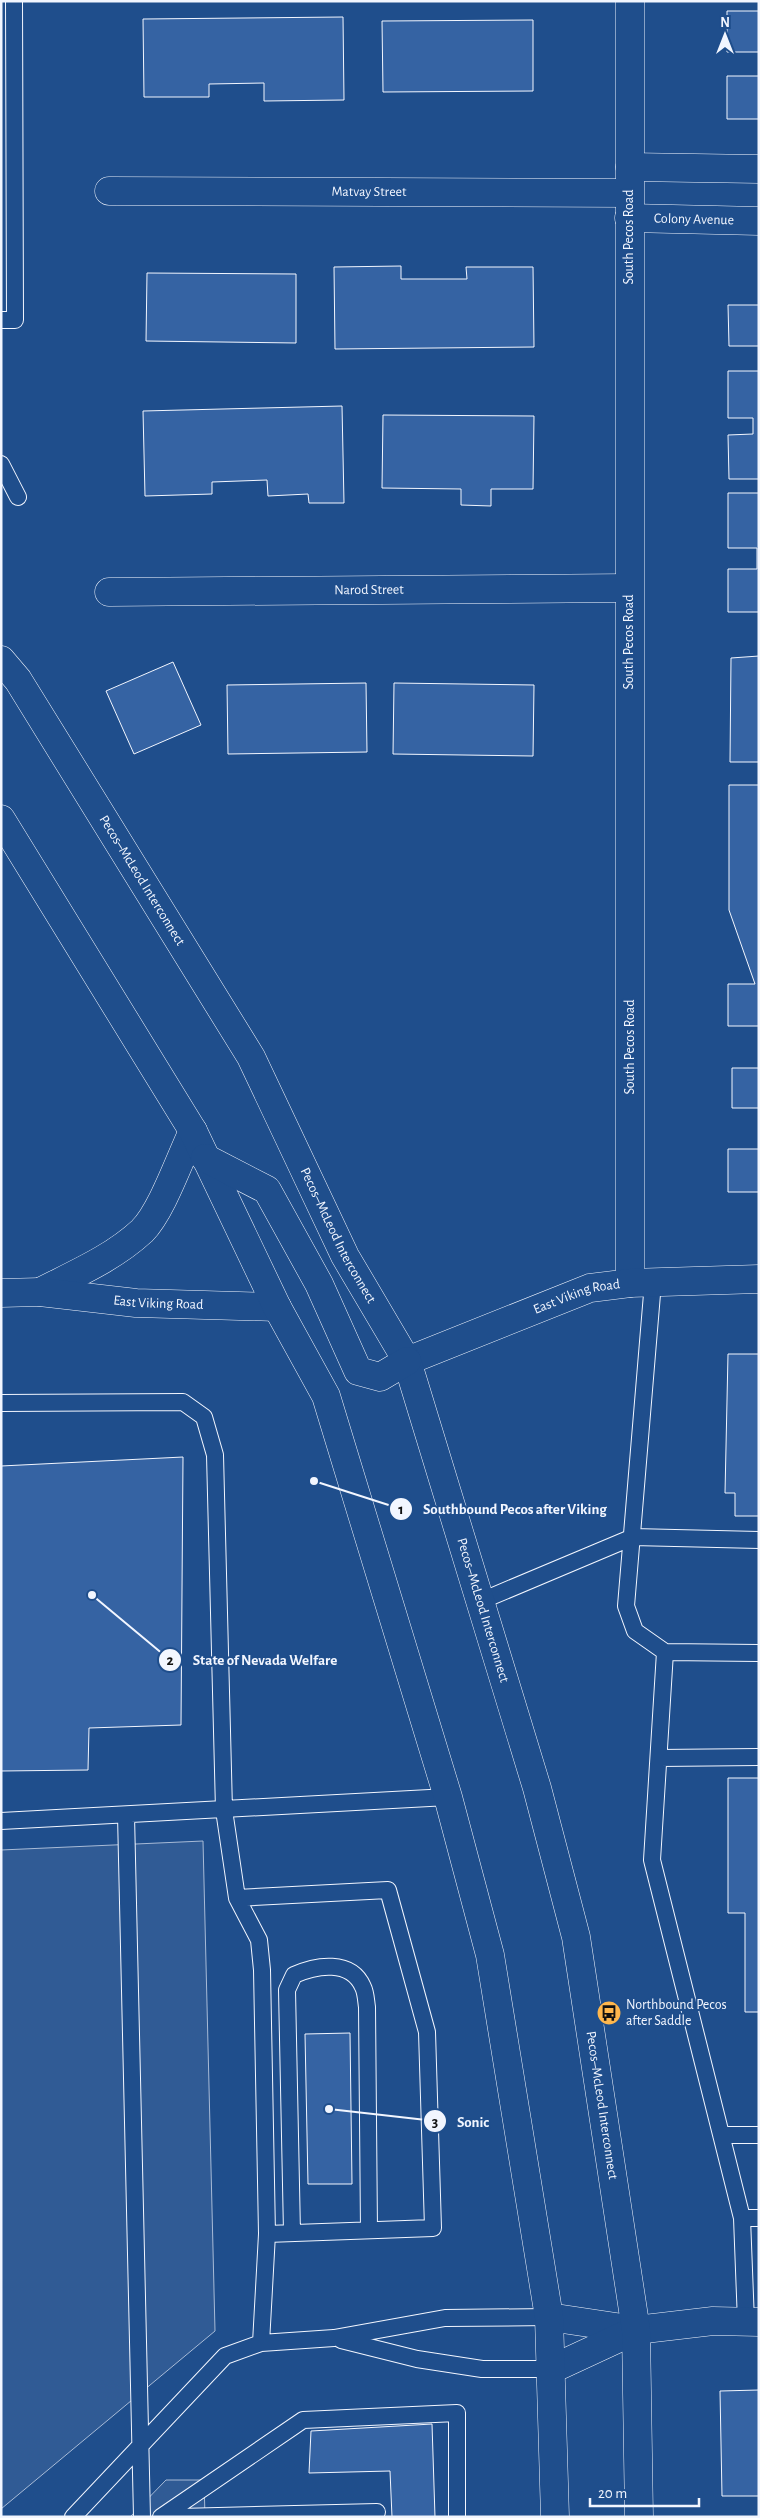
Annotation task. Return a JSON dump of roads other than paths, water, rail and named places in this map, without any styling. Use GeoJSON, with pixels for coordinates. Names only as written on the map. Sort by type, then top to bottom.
{"type":"FeatureCollection","features":[{"type":"Feature","properties":{"kind":"main road","name":"South Pecos Road"},"geometry":{"type":"LineString","coordinates":[[630,1],[629,588],[642,1282]]}},
{"type":"Feature","properties":{"kind":"main road"},"geometry":{"type":"LineString","coordinates":[[630,193],[759,169]]}},
{"type":"Feature","properties":{"kind":"main road","name":"Matvay Street"},"geometry":{"type":"LineString","coordinates":[[110,191],[630,193]]}},
{"type":"Feature","properties":{"kind":"main road","name":"Colony Avenue"},"geometry":{"type":"LineString","coordinates":[[630,193],[759,221]]}},
{"type":"Feature","properties":{"kind":"main road","name":"Narod Street"},"geometry":{"type":"LineString","coordinates":[[109,592],[629,588]]}},
{"type":"Feature","properties":{"kind":"main road","name":"Pecos–McLeod Interconnect"},"geometry":{"type":"LineString","coordinates":[[1,660],[18,680],[251,1057],[344,1256],[407,1361],[536,1788],[576,1937],[636,2330],[639,2517]]}},
{"type":"Feature","properties":{"kind":"main road"},"geometry":{"type":"LineString","coordinates":[[1,819],[193,1132],[277,1307],[326,1396],[448,1797],[490,1955],[549,2317],[555,2517]]}},
{"type":"Feature","properties":{"kind":"main road","name":"East Viking Road"},"geometry":{"type":"LineString","coordinates":[[40,1292],[104,1260],[143,1230],[164,1196],[193,1132]]}},
{"type":"Feature","properties":{"kind":"main road","name":"East Viking Road"},"geometry":{"type":"LineString","coordinates":[[205,1158],[267,1190],[319,1284],[358,1371],[380,1377],[407,1361],[590,1288],[642,1282],[759,1279]]}},
{"type":"Feature","properties":{"kind":"main road","name":"East Viking Road"},"geometry":{"type":"LineString","coordinates":[[1,1293],[40,1292],[136,1303],[277,1307]]}},
{"type":"Feature","properties":{"kind":"main road"},"geometry":{"type":"LineString","coordinates":[[549,2317],[636,2330],[713,2322],[752,2322]]}},
{"type":"Feature","properties":{"kind":"main road"},"geometry":{"type":"LineString","coordinates":[[552,2369],[636,2330]]}},
{"type":"Feature","properties":{"kind":"lane"},"geometry":{"type":"LineString","coordinates":[[1,320],[15,320],[14,1]]}},
{"type":"Feature","properties":{"kind":"lane"},"geometry":{"type":"LineString","coordinates":[[1,464],[18,497]]}},
{"type":"Feature","properties":{"kind":"lane"},"geometry":{"type":"LineString","coordinates":[[642,1282],[633,1537],[626,1606],[635,1631],[665,1652],[759,1653]]}},
{"type":"Feature","properties":{"kind":"lane"},"geometry":{"type":"LineString","coordinates":[[1,1403],[183,1402],[204,1417],[215,1455],[224,1810],[236,1898],[258,1940],[262,1970],[267,2234],[262,2343]]}},
{"type":"Feature","properties":{"kind":"lane"},"geometry":{"type":"LineString","coordinates":[[481,1601],[633,1537],[759,1540]]}},
{"type":"Feature","properties":{"kind":"lane"},"geometry":{"type":"LineString","coordinates":[[665,1652],[652,1860],[742,2218],[752,2322]]}},
{"type":"Feature","properties":{"kind":"lane"},"geometry":{"type":"LineString","coordinates":[[659,1758],[759,1756]]}},
{"type":"Feature","properties":{"kind":"lane"},"geometry":{"type":"LineString","coordinates":[[1,1821],[448,1797]]}},
{"type":"Feature","properties":{"kind":"lane"},"geometry":{"type":"LineString","coordinates":[[126,1815],[142,2517]]}},
{"type":"Feature","properties":{"kind":"lane"},"geometry":{"type":"LineString","coordinates":[[236,1898],[388,1890],[427,2032],[434,2228],[267,2234]]}},
{"type":"Feature","properties":{"kind":"lane"},"geometry":{"type":"LineString","coordinates":[[292,2233],[287,1990],[294,1975],[324,1966],[340,1968],[352,1973],[363,1987],[368,2006],[369,2230]]}},
{"type":"Feature","properties":{"kind":"lane"},"geometry":{"type":"LineString","coordinates":[[721,2135],[759,2135]]}},
{"type":"Feature","properties":{"kind":"lane"},"geometry":{"type":"LineString","coordinates":[[742,2218],[759,2218]]}},
{"type":"Feature","properties":{"kind":"lane"},"geometry":{"type":"LineString","coordinates":[[73,2517],[225,2356],[262,2343],[334,2338],[445,2318],[549,2317]]}},
{"type":"Feature","properties":{"kind":"lane"},"geometry":{"type":"LineString","coordinates":[[334,2338],[417,2360],[482,2369],[552,2369]]}},
{"type":"Feature","properties":{"kind":"lane"},"geometry":{"type":"LineString","coordinates":[[162,2517],[304,2420],[457,2413],[457,2517]]}},
{"type":"Feature","properties":{"kind":"lane"},"geometry":{"type":"LineString","coordinates":[[180,2517],[377,2512]]}},
{"type":"Feature","properties":{"kind":"place","name":"Southbound Pecos after Viking"},"geometry":{"type":"Point","coordinates":[314,1481]}},
{"type":"Feature","properties":{"kind":"place","name":"State of Nevada Welfare"},"geometry":{"type":"Point","coordinates":[92,1595]}},
{"type":"Feature","properties":{"kind":"place","name":"Northbound Pecos after Saddle"},"geometry":{"type":"Point","coordinates":[609,2013]}},
{"type":"Feature","properties":{"kind":"place","name":"Sonic"},"geometry":{"type":"Point","coordinates":[329,2109]}}]}
